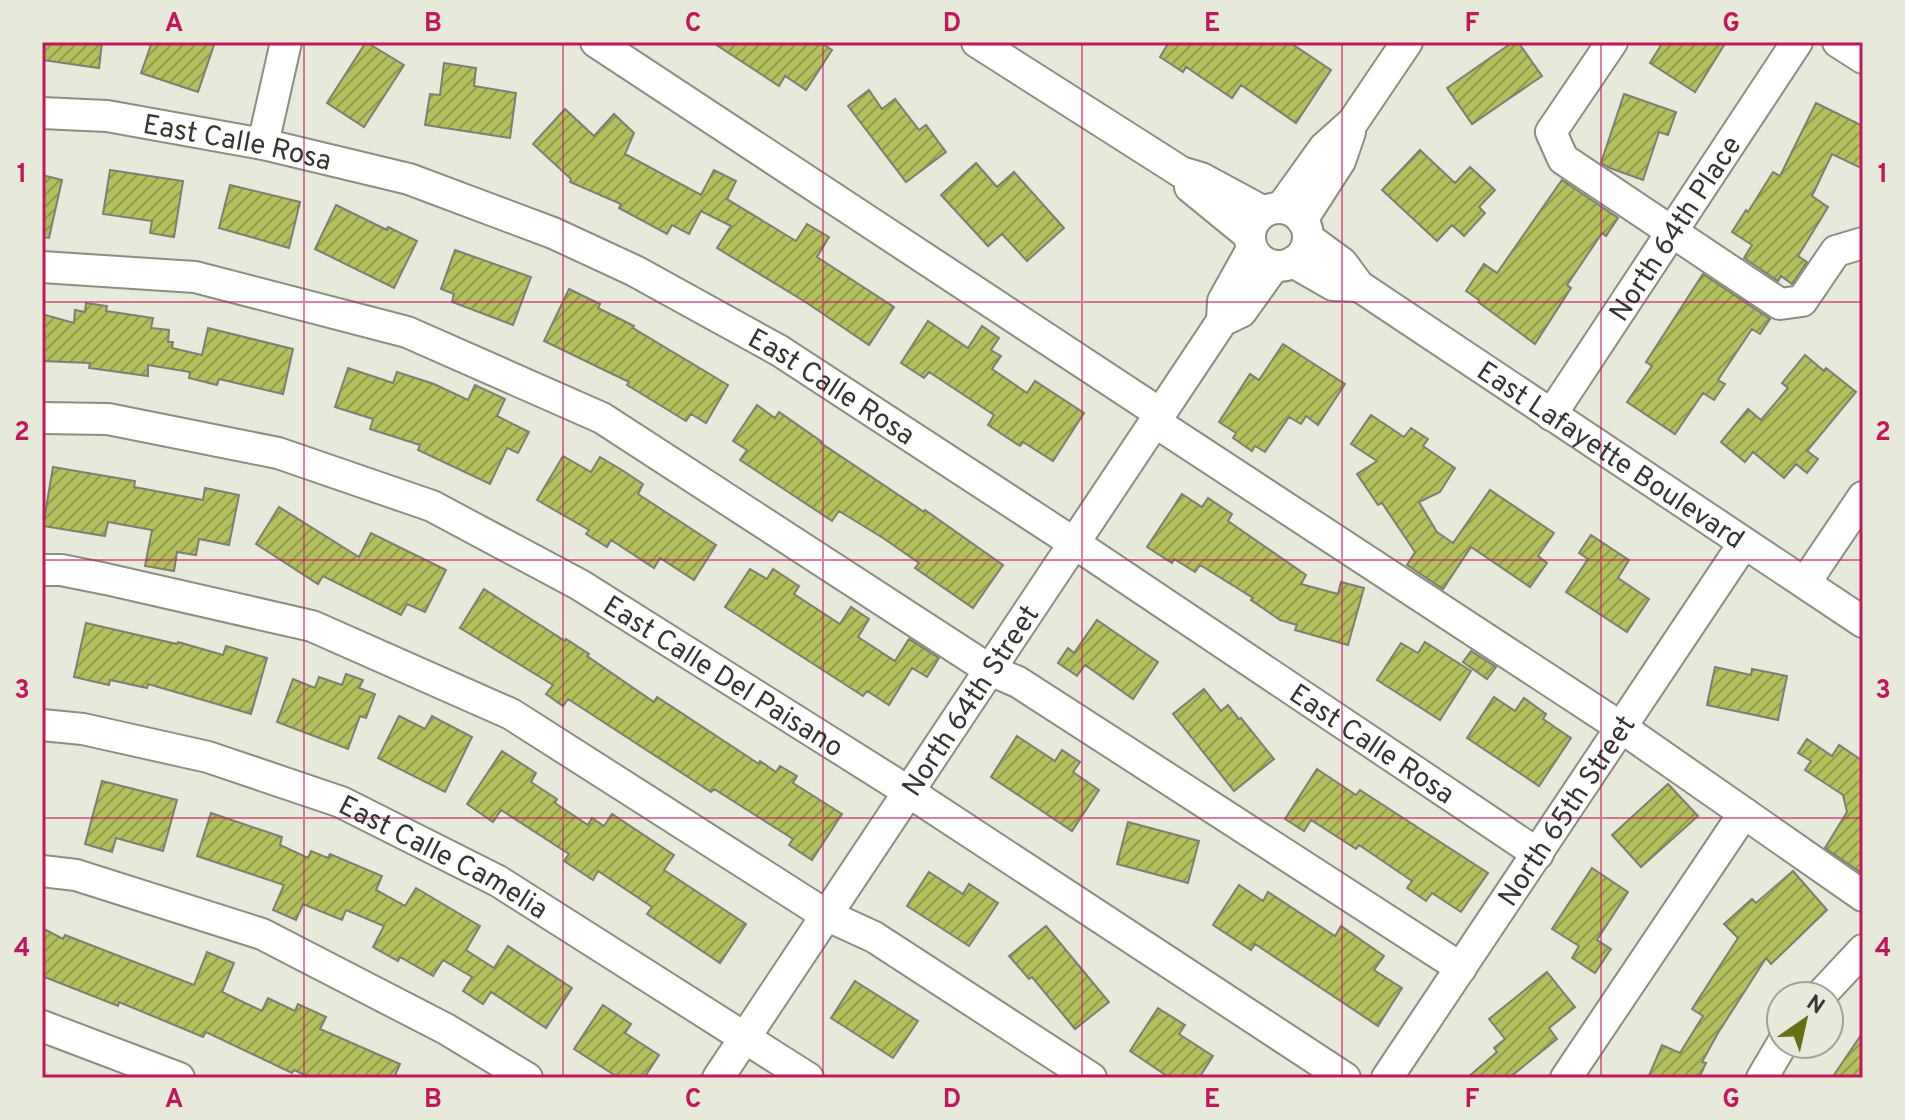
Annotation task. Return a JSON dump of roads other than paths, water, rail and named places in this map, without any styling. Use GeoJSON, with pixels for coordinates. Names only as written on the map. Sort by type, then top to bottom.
{"type":"FeatureCollection","features":[{"type":"Feature","properties":{"kind":"street"},"geometry":{"type":"LineString","coordinates":[[263,144],[286,42]]}},
{"type":"Feature","properties":{"kind":"street"},"geometry":{"type":"LineString","coordinates":[[596,42],[1622,728],[1863,896]]}},
{"type":"Feature","properties":{"kind":"street","name":"East Lafayette Boulevard"},"geometry":{"type":"LineString","coordinates":[[977,42],[1181,172],[1201,178],[1278,236],[1342,263],[1359,286],[1863,622]]}},
{"type":"Feature","properties":{"kind":"street","name":"North 64th Street"},"geometry":{"type":"LineString","coordinates":[[718,1078],[1222,321],[1241,312],[1324,148],[1353,122],[1407,42]]}},
{"type":"Feature","properties":{"kind":"street"},"geometry":{"type":"LineString","coordinates":[[1612,42],[1551,132],[1563,159],[1780,304],[1802,301],[1836,251],[1863,243]]}},
{"type":"Feature","properties":{"kind":"street","name":"North 64th Place"},"geometry":{"type":"LineString","coordinates":[[1551,415],[1797,42]]}},
{"type":"Feature","properties":{"kind":"street"},"geometry":{"type":"LineString","coordinates":[[1838,42],[1863,58]]}},
{"type":"Feature","properties":{"kind":"street","name":"East Calle Rosa"},"geometry":{"type":"LineString","coordinates":[[42,113],[107,116],[263,144],[409,179],[553,233],[635,271],[780,351],[1074,543],[1538,854]]}},
{"type":"Feature","properties":{"kind":"street"},"geometry":{"type":"LineString","coordinates":[[42,267],[195,277],[407,332],[602,418],[990,670],[1018,682],[1461,968]]}},
{"type":"Feature","properties":{"kind":"street","name":"East Calle Del Paisano"},"geometry":{"type":"LineString","coordinates":[[42,418],[108,419],[278,453],[432,506],[580,585],[909,792],[1345,1078]]}},
{"type":"Feature","properties":{"kind":"street"},"geometry":{"type":"LineString","coordinates":[[1805,583],[1863,497]]}},
{"type":"Feature","properties":{"kind":"street","name":"North 65th Street"},"geometry":{"type":"LineString","coordinates":[[1387,1078],[1744,543]]}},
{"type":"Feature","properties":{"kind":"street"},"geometry":{"type":"LineString","coordinates":[[42,570],[61,570],[135,585],[312,626],[511,714],[826,915],[874,937],[1091,1078]]}},
{"type":"Feature","properties":{"kind":"street","name":"East Calle Camelia"},"geometry":{"type":"LineString","coordinates":[[42,725],[83,729],[208,757],[341,802],[498,881],[808,1078]]}},
{"type":"Feature","properties":{"kind":"street"},"geometry":{"type":"LineString","coordinates":[[1566,1078],[1744,813]]}},
{"type":"Feature","properties":{"kind":"street"},"geometry":{"type":"LineString","coordinates":[[42,871],[76,875],[262,934],[446,1029],[527,1078]]}},
{"type":"Feature","properties":{"kind":"street"},"geometry":{"type":"LineString","coordinates":[[1835,980],[1863,950]]}},
{"type":"Feature","properties":{"kind":"street"},"geometry":{"type":"LineString","coordinates":[[42,1026],[179,1078]]}},
{"type":"Feature","properties":{"kind":"street"},"geometry":{"type":"LineString","coordinates":[[1762,1078],[1773,1060]]}}]}
